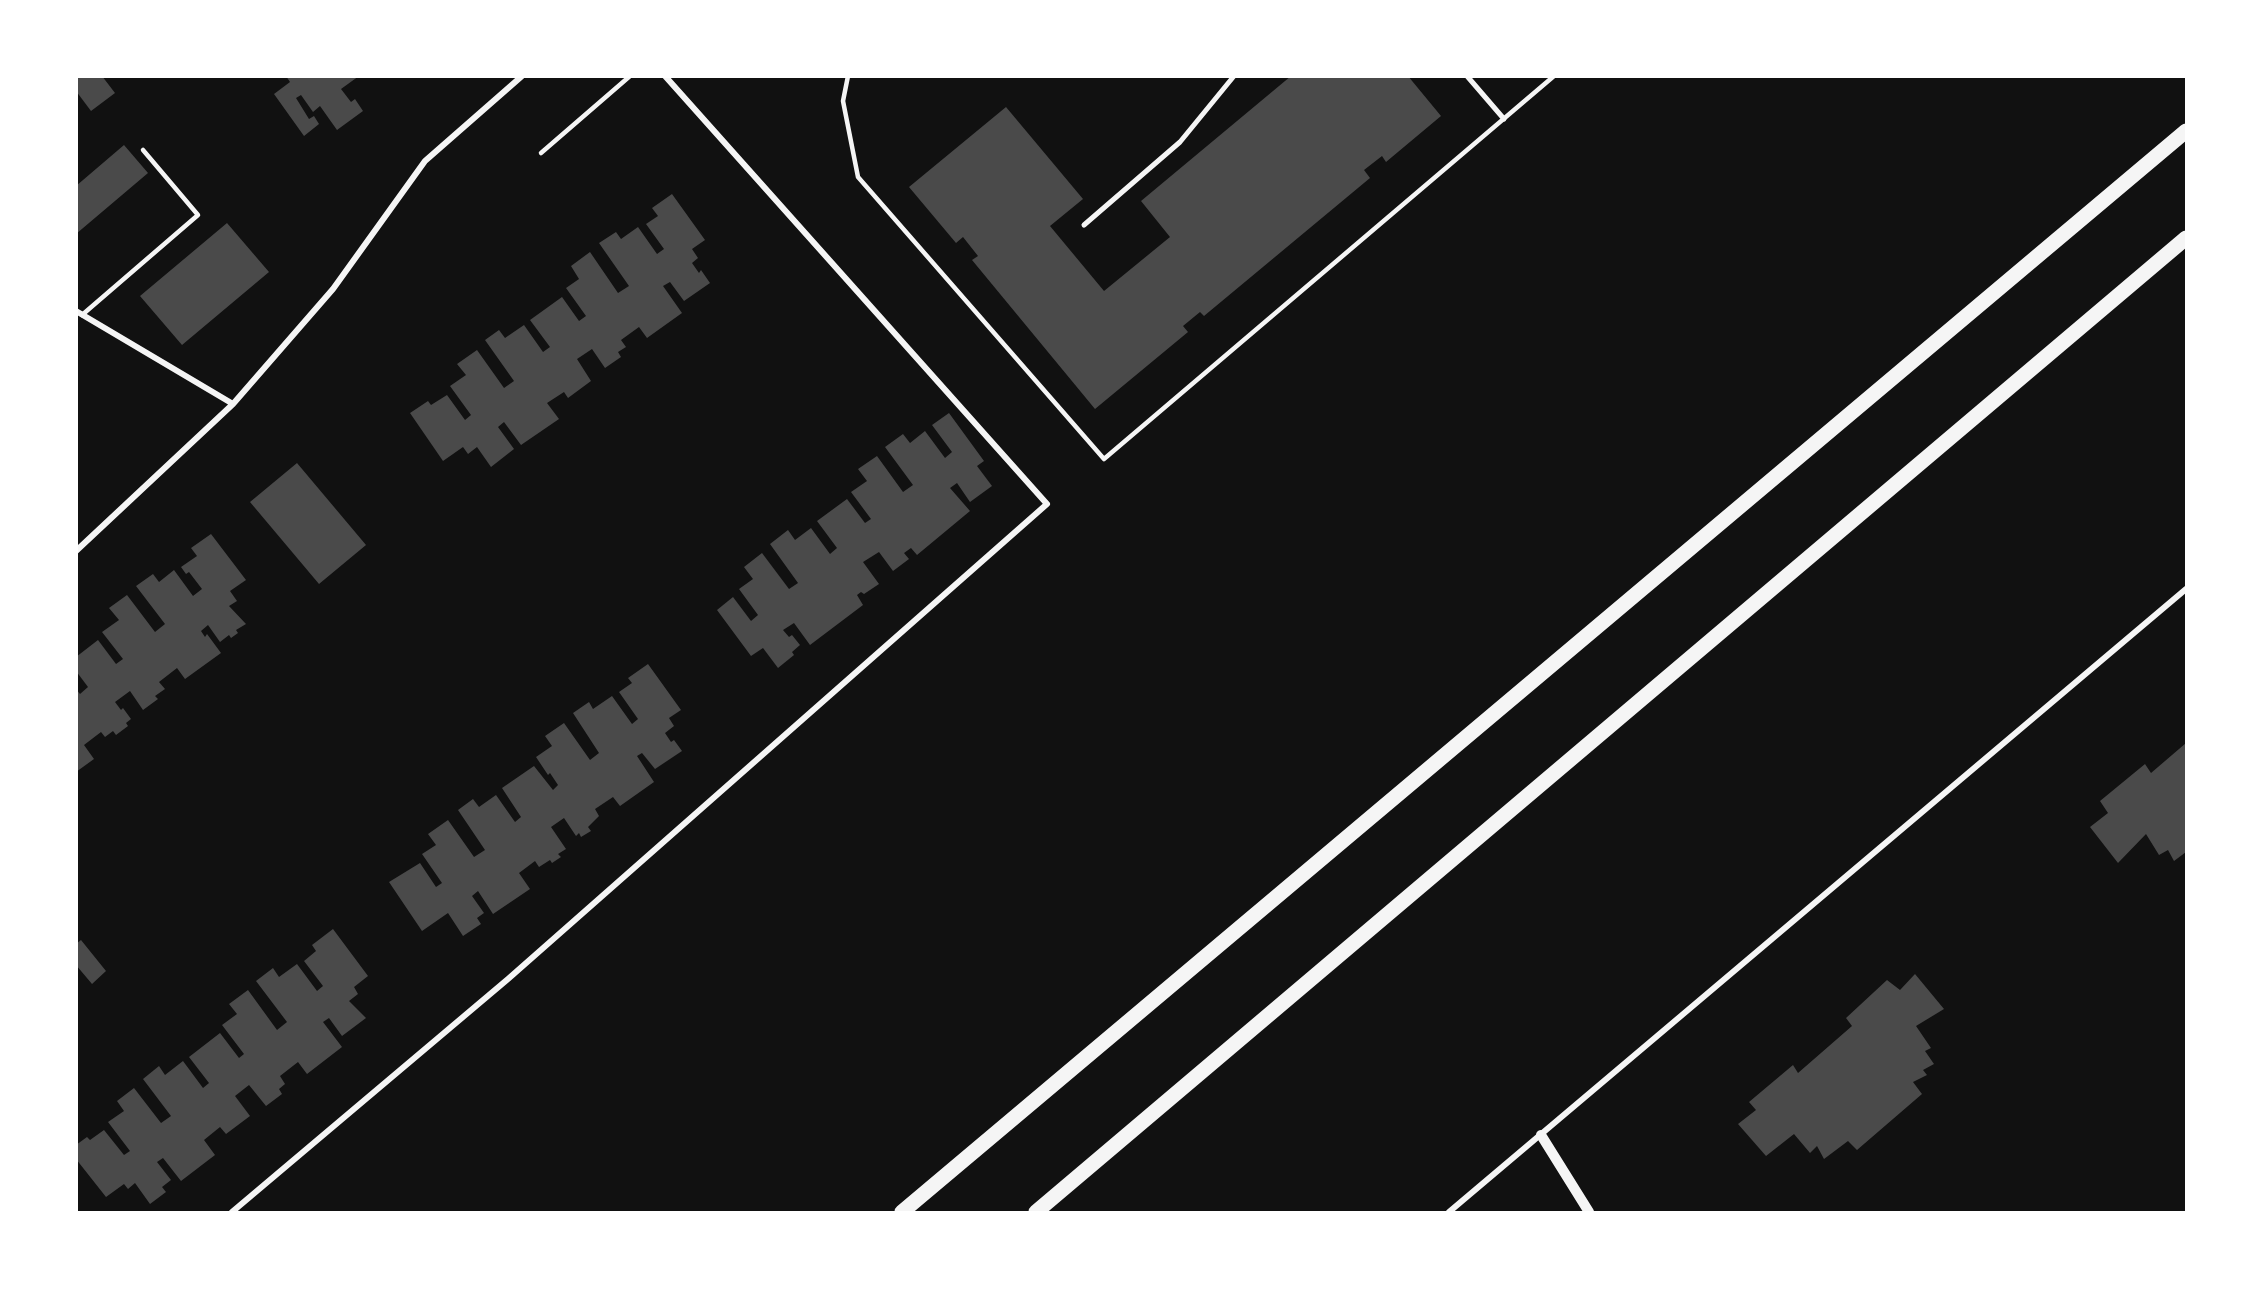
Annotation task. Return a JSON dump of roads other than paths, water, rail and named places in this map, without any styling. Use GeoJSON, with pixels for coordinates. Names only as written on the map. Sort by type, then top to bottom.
{"type":"FeatureCollection","features":[{"type":"Feature","properties":{"kind":"main road"},"geometry":{"type":"LineString","coordinates":[[902,1212],[2187,131]]}},
{"type":"Feature","properties":{"kind":"main road"},"geometry":{"type":"LineString","coordinates":[[1036,1212],[2187,238]]}},
{"type":"Feature","properties":{"kind":"street"},"geometry":{"type":"LineString","coordinates":[[76,551],[233,404],[333,289],[425,161],[522,76]]}},
{"type":"Feature","properties":{"kind":"street"},"geometry":{"type":"LineString","coordinates":[[232,1212],[508,980],[1047,504],[664,76]]}},
{"type":"Feature","properties":{"kind":"street"},"geometry":{"type":"LineString","coordinates":[[1084,225],[1180,141],[1234,76]]}},
{"type":"Feature","properties":{"kind":"street"},"geometry":{"type":"LineString","coordinates":[[1467,76],[1504,118]]}},
{"type":"Feature","properties":{"kind":"street"},"geometry":{"type":"LineString","coordinates":[[79,313],[233,404]]}},
{"type":"Feature","properties":{"kind":"street"},"geometry":{"type":"LineString","coordinates":[[1449,1212],[2187,589]]}},
{"type":"Feature","properties":{"kind":"street"},"geometry":{"type":"LineString","coordinates":[[1541,1135],[1589,1212]]}},
{"type":"Feature","properties":{"kind":"lane"},"geometry":{"type":"LineString","coordinates":[[541,153],[630,76]]}},
{"type":"Feature","properties":{"kind":"lane"},"geometry":{"type":"LineString","coordinates":[[848,76],[843,101],[858,177],[1104,459],[1554,76]]}},
{"type":"Feature","properties":{"kind":"lane"},"geometry":{"type":"LineString","coordinates":[[79,313],[198,215],[143,150]]}}]}
